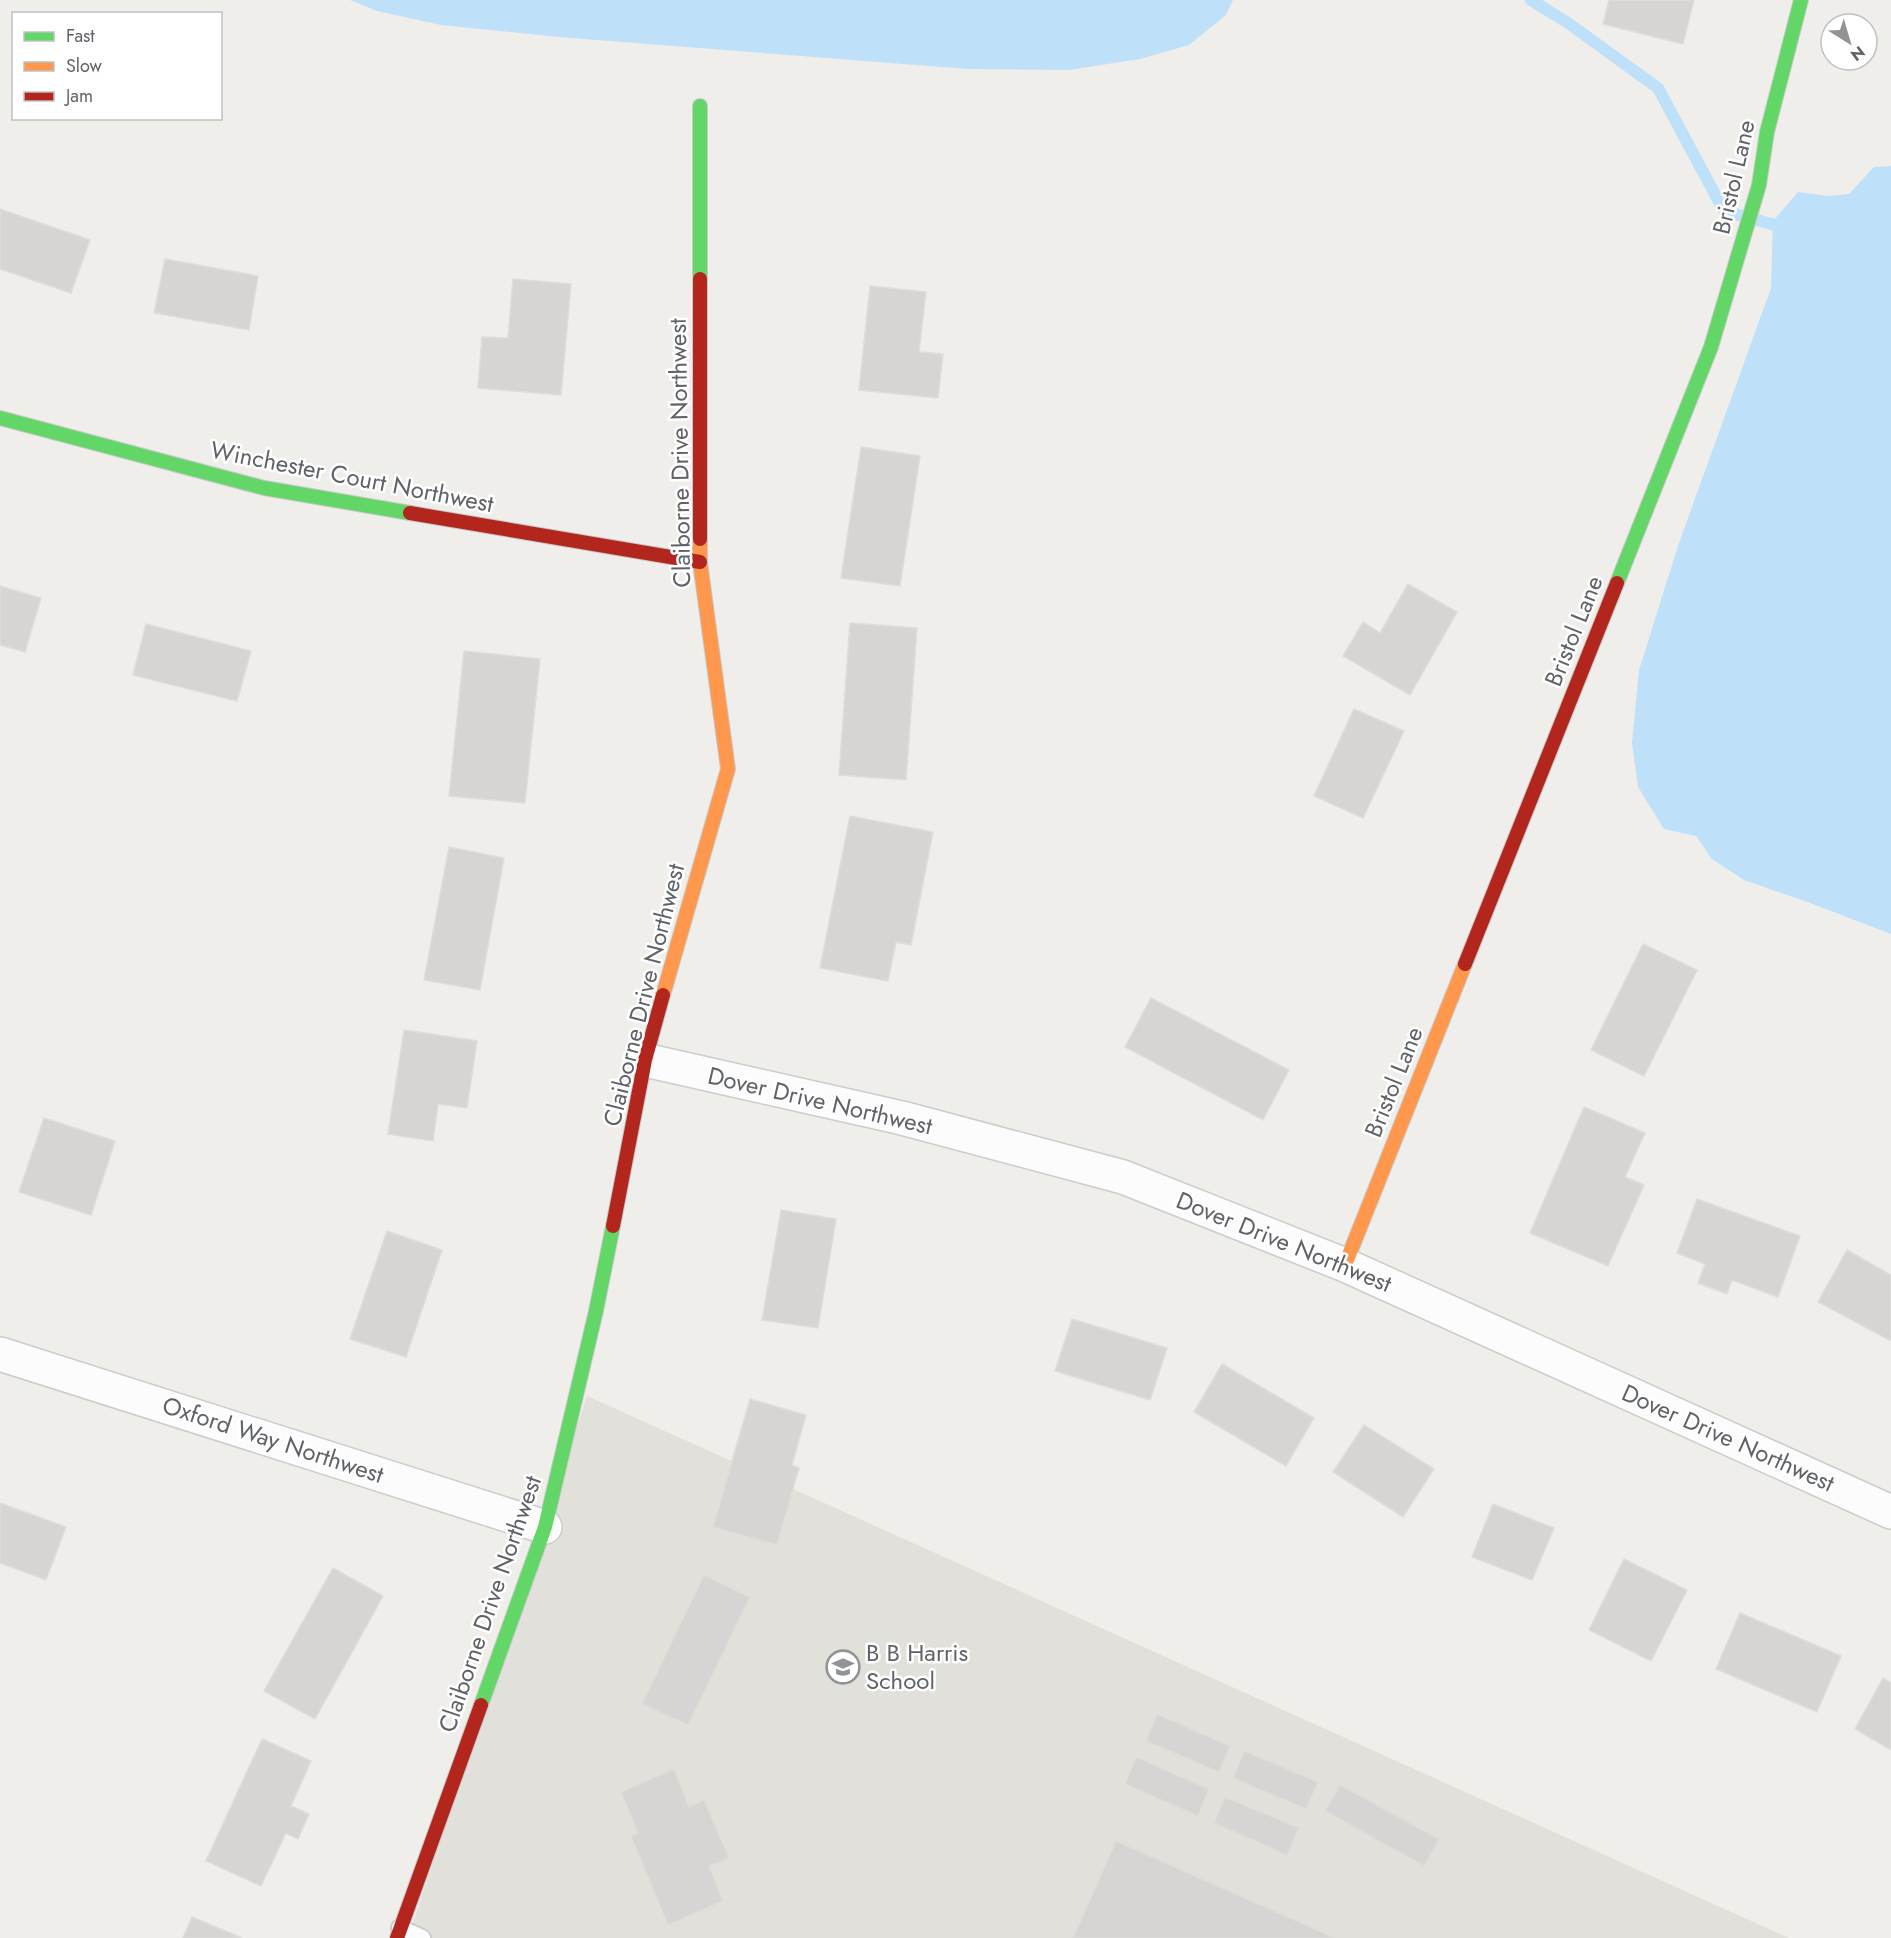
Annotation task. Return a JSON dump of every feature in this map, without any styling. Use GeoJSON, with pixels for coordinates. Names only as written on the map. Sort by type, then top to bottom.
{"type":"FeatureCollection","features":[{"type":"Feature","properties":{"kind":"street","name":"Bristol Lane"},"geometry":{"type":"LineString","coordinates":[[1346,1265],[1711,347],[1760,185],[1767,132],[1801,0]]}},
{"type":"Feature","properties":{"kind":"street","name":"Claiborne Drive Northwest"},"geometry":{"type":"LineString","coordinates":[[398,1933],[545,1527],[596,1311],[645,1060],[728,769],[700,562],[700,106]]}},
{"type":"Feature","properties":{"kind":"street","name":"Winchester Court Northwest"},"geometry":{"type":"LineString","coordinates":[[0,418],[264,488],[700,562]]}},
{"type":"Feature","properties":{"kind":"street","name":"Dover Drive Northwest"},"geometry":{"type":"LineString","coordinates":[[645,1060],[902,1118],[1123,1177],[1346,1265],[1891,1512]]}},
{"type":"Feature","properties":{"kind":"street","name":"Oxford Way Northwest"},"geometry":{"type":"LineString","coordinates":[[0,1354],[545,1527]]}},
{"type":"Feature","properties":{"kind":"lane"},"geometry":{"type":"LineString","coordinates":[[398,1933],[422,1938]]}},
{"type":"Feature","properties":{"kind":"shaded area","name":"B B Harris School"},"geometry":{"type":"Polygon","coordinates":[[[587,1396],[1789,1938],[408,1938],[587,1396]]]}},
{"type":"Feature","properties":{"kind":"water"},"geometry":{"type":"Polygon","coordinates":[[[350,0],[1233,0],[1226,15],[1189,45],[1140,59],[1069,70],[968,69],[558,37],[441,25],[377,11],[350,0]]]}},
{"type":"Feature","properties":{"kind":"water"},"geometry":{"type":"Polygon","coordinates":[[[1891,166],[1891,934],[1744,880],[1712,859],[1696,836],[1664,829],[1638,787],[1632,743],[1639,670],[1679,543],[1771,288],[1773,221],[1798,192],[1828,196],[1849,194],[1874,167],[1891,166]]]}},
{"type":"Feature","properties":{"kind":"building"},"geometry":{"type":"Polygon","coordinates":[[[1609,0],[1694,0],[1683,44],[1603,24],[1609,0]]]}},
{"type":"Feature","properties":{"kind":"building"},"geometry":{"type":"Polygon","coordinates":[[[0,209],[90,240],[71,293],[0,269],[0,209]]]}},
{"type":"Feature","properties":{"kind":"building"},"geometry":{"type":"Polygon","coordinates":[[[165,259],[258,276],[249,330],[154,313],[165,259]]]}},
{"type":"Feature","properties":{"kind":"building"},"geometry":{"type":"Polygon","coordinates":[[[513,279],[571,284],[561,395],[478,388],[482,337],[508,338],[513,279]]]}},
{"type":"Feature","properties":{"kind":"building"},"geometry":{"type":"Polygon","coordinates":[[[870,286],[926,292],[919,352],[943,354],[938,398],[859,390],[870,286]]]}},
{"type":"Feature","properties":{"kind":"building"},"geometry":{"type":"Polygon","coordinates":[[[861,447],[920,456],[900,586],[841,578],[861,447]]]}},
{"type":"Feature","properties":{"kind":"building"},"geometry":{"type":"Polygon","coordinates":[[[1408,584],[1457,612],[1410,695],[1343,656],[1363,622],[1380,633],[1408,584]]]}},
{"type":"Feature","properties":{"kind":"building"},"geometry":{"type":"Polygon","coordinates":[[[0,586],[41,598],[25,652],[0,645],[0,586]]]}},
{"type":"Feature","properties":{"kind":"building"},"geometry":{"type":"Polygon","coordinates":[[[850,623],[917,628],[906,780],[839,775],[850,623]]]}},
{"type":"Feature","properties":{"kind":"building"},"geometry":{"type":"Polygon","coordinates":[[[146,624],[251,651],[237,701],[133,675],[146,624]]]}},
{"type":"Feature","properties":{"kind":"building"},"geometry":{"type":"Polygon","coordinates":[[[464,651],[540,659],[525,803],[449,796],[464,651]]]}},
{"type":"Feature","properties":{"kind":"building"},"geometry":{"type":"Polygon","coordinates":[[[1354,709],[1404,731],[1363,818],[1314,796],[1354,709]]]}},
{"type":"Feature","properties":{"kind":"building"},"geometry":{"type":"Polygon","coordinates":[[[850,816],[933,832],[911,945],[896,942],[888,981],[820,968],[850,816]]]}},
{"type":"Feature","properties":{"kind":"building"},"geometry":{"type":"Polygon","coordinates":[[[449,847],[504,858],[480,990],[424,980],[449,847]]]}},
{"type":"Feature","properties":{"kind":"building"},"geometry":{"type":"Polygon","coordinates":[[[1643,944],[1697,970],[1644,1076],[1591,1050],[1643,944]]]}},
{"type":"Feature","properties":{"kind":"building"},"geometry":{"type":"Polygon","coordinates":[[[1151,998],[1289,1070],[1263,1120],[1125,1047],[1151,998]]]}},
{"type":"Feature","properties":{"kind":"building"},"geometry":{"type":"Polygon","coordinates":[[[404,1030],[477,1041],[467,1108],[438,1104],[433,1141],[388,1134],[404,1030]]]}},
{"type":"Feature","properties":{"kind":"building"},"geometry":{"type":"Polygon","coordinates":[[[1584,1107],[1645,1133],[1625,1177],[1644,1185],[1608,1266],[1530,1233],[1584,1107]]]}},
{"type":"Feature","properties":{"kind":"building"},"geometry":{"type":"Polygon","coordinates":[[[44,1118],[115,1141],[91,1215],[19,1192],[44,1118]]]}},
{"type":"Feature","properties":{"kind":"building"},"geometry":{"type":"Polygon","coordinates":[[[1697,1199],[1800,1236],[1778,1297],[1732,1280],[1727,1294],[1698,1283],[1705,1264],[1677,1253],[1697,1199]]]}},
{"type":"Feature","properties":{"kind":"building"},"geometry":{"type":"Polygon","coordinates":[[[781,1210],[836,1219],[818,1328],[762,1320],[781,1210]]]}},
{"type":"Feature","properties":{"kind":"building"},"geometry":{"type":"Polygon","coordinates":[[[387,1231],[442,1250],[406,1357],[350,1339],[387,1231]]]}},
{"type":"Feature","properties":{"kind":"building"},"geometry":{"type":"Polygon","coordinates":[[[1847,1250],[1891,1275],[1891,1341],[1818,1302],[1847,1250]]]}},
{"type":"Feature","properties":{"kind":"building"},"geometry":{"type":"Polygon","coordinates":[[[1072,1319],[1167,1348],[1150,1400],[1055,1371],[1072,1319]]]}},
{"type":"Feature","properties":{"kind":"building"},"geometry":{"type":"Polygon","coordinates":[[[1222,1364],[1314,1418],[1286,1466],[1194,1412],[1222,1364]]]}},
{"type":"Feature","properties":{"kind":"building"},"geometry":{"type":"Polygon","coordinates":[[[750,1399],[806,1415],[792,1465],[799,1468],[777,1545],[713,1527],[750,1399]]]}},
{"type":"Feature","properties":{"kind":"building"},"geometry":{"type":"Polygon","coordinates":[[[1364,1425],[1434,1469],[1403,1517],[1333,1472],[1364,1425]]]}},
{"type":"Feature","properties":{"kind":"building"},"geometry":{"type":"Polygon","coordinates":[[[0,1503],[66,1527],[46,1580],[0,1563],[0,1503]]]}},
{"type":"Feature","properties":{"kind":"building"},"geometry":{"type":"Polygon","coordinates":[[[1493,1504],[1554,1528],[1532,1580],[1472,1557],[1493,1504]]]}},
{"type":"Feature","properties":{"kind":"building"},"geometry":{"type":"Polygon","coordinates":[[[1624,1559],[1687,1590],[1651,1661],[1589,1630],[1624,1559]]]}},
{"type":"Feature","properties":{"kind":"building"},"geometry":{"type":"Polygon","coordinates":[[[333,1568],[383,1596],[315,1719],[264,1691],[333,1568]]]}},
{"type":"Feature","properties":{"kind":"building"},"geometry":{"type":"Polygon","coordinates":[[[704,1575],[750,1597],[688,1725],[642,1704],[704,1575]]]}},
{"type":"Feature","properties":{"kind":"building"},"geometry":{"type":"Polygon","coordinates":[[[1740,1613],[1841,1656],[1817,1712],[1716,1669],[1740,1613]]]}},
{"type":"Feature","properties":{"kind":"building"},"geometry":{"type":"Polygon","coordinates":[[[1883,1678],[1891,1683],[1891,1750],[1855,1729],[1883,1678]]]}},
{"type":"Feature","properties":{"kind":"building"},"geometry":{"type":"Polygon","coordinates":[[[1157,1714],[1230,1746],[1219,1772],[1146,1741],[1157,1714]]]}},
{"type":"Feature","properties":{"kind":"building"},"geometry":{"type":"Polygon","coordinates":[[[262,1739],[311,1761],[291,1806],[309,1814],[298,1839],[286,1833],[261,1886],[206,1861],[262,1739]]]}},
{"type":"Feature","properties":{"kind":"building"},"geometry":{"type":"Polygon","coordinates":[[[1244,1751],[1318,1782],[1306,1809],[1233,1778],[1244,1751]]]}},
{"type":"Feature","properties":{"kind":"building"},"geometry":{"type":"Polygon","coordinates":[[[1136,1757],[1209,1789],[1198,1816],[1125,1784],[1136,1757]]]}},
{"type":"Feature","properties":{"kind":"building"},"geometry":{"type":"Polygon","coordinates":[[[674,1769],[689,1807],[704,1800],[729,1858],[709,1866],[723,1901],[668,1925],[631,1836],[638,1833],[621,1792],[674,1769]]]}},
{"type":"Feature","properties":{"kind":"building"},"geometry":{"type":"Polygon","coordinates":[[[1340,1785],[1439,1839],[1424,1866],[1325,1811],[1340,1785]]]}},
{"type":"Feature","properties":{"kind":"building"},"geometry":{"type":"Polygon","coordinates":[[[1225,1797],[1299,1828],[1287,1855],[1214,1823],[1225,1797]]]}},
{"type":"Feature","properties":{"kind":"building"},"geometry":{"type":"Polygon","coordinates":[[[1116,1841],[1335,1938],[1073,1938],[1116,1841]]]}},
{"type":"Feature","properties":{"kind":"building"},"geometry":{"type":"Polygon","coordinates":[[[192,1917],[242,1938],[183,1938],[192,1917]]]}},
{"type":"Feature","properties":{"kind":"waterway"},"geometry":{"type":"LineString","coordinates":[[1531,0],[1568,23],[1658,88],[1724,211],[1786,228]]}},
{"type":"Feature","properties":{"kind":"traffic: fast"},"geometry":{"type":"LineString","coordinates":[[1617,583],[1711,347],[1759,185],[1767,132],[1801,0]]}},
{"type":"Feature","properties":{"kind":"traffic: fast"},"geometry":{"type":"LineString","coordinates":[[700,106],[700,279]]}},
{"type":"Feature","properties":{"kind":"traffic: fast"},"geometry":{"type":"LineString","coordinates":[[0,418],[264,488],[410,513]]}},
{"type":"Feature","properties":{"kind":"traffic: fast"},"geometry":{"type":"LineString","coordinates":[[481,1705],[545,1527],[596,1311],[613,1226]]}},
{"type":"Feature","properties":{"kind":"traffic: slow"},"geometry":{"type":"LineString","coordinates":[[663,995],[728,769],[700,562],[700,539]]}},
{"type":"Feature","properties":{"kind":"traffic: slow"},"geometry":{"type":"LineString","coordinates":[[1345,1265],[1465,964]]}},
{"type":"Feature","properties":{"kind":"traffic: jam"},"geometry":{"type":"LineString","coordinates":[[700,279],[700,539]]}},
{"type":"Feature","properties":{"kind":"traffic: jam"},"geometry":{"type":"LineString","coordinates":[[410,513],[700,562]]}},
{"type":"Feature","properties":{"kind":"traffic: jam"},"geometry":{"type":"LineString","coordinates":[[1465,964],[1617,583]]}},
{"type":"Feature","properties":{"kind":"traffic: jam"},"geometry":{"type":"LineString","coordinates":[[613,1226],[645,1060],[663,995]]}},
{"type":"Feature","properties":{"kind":"traffic: jam"},"geometry":{"type":"LineString","coordinates":[[397,1938],[481,1705]]}},
{"type":"Feature","properties":{"kind":"place","name":"B B Harris School"},"geometry":{"type":"Point","coordinates":[843,1667]}}]}
